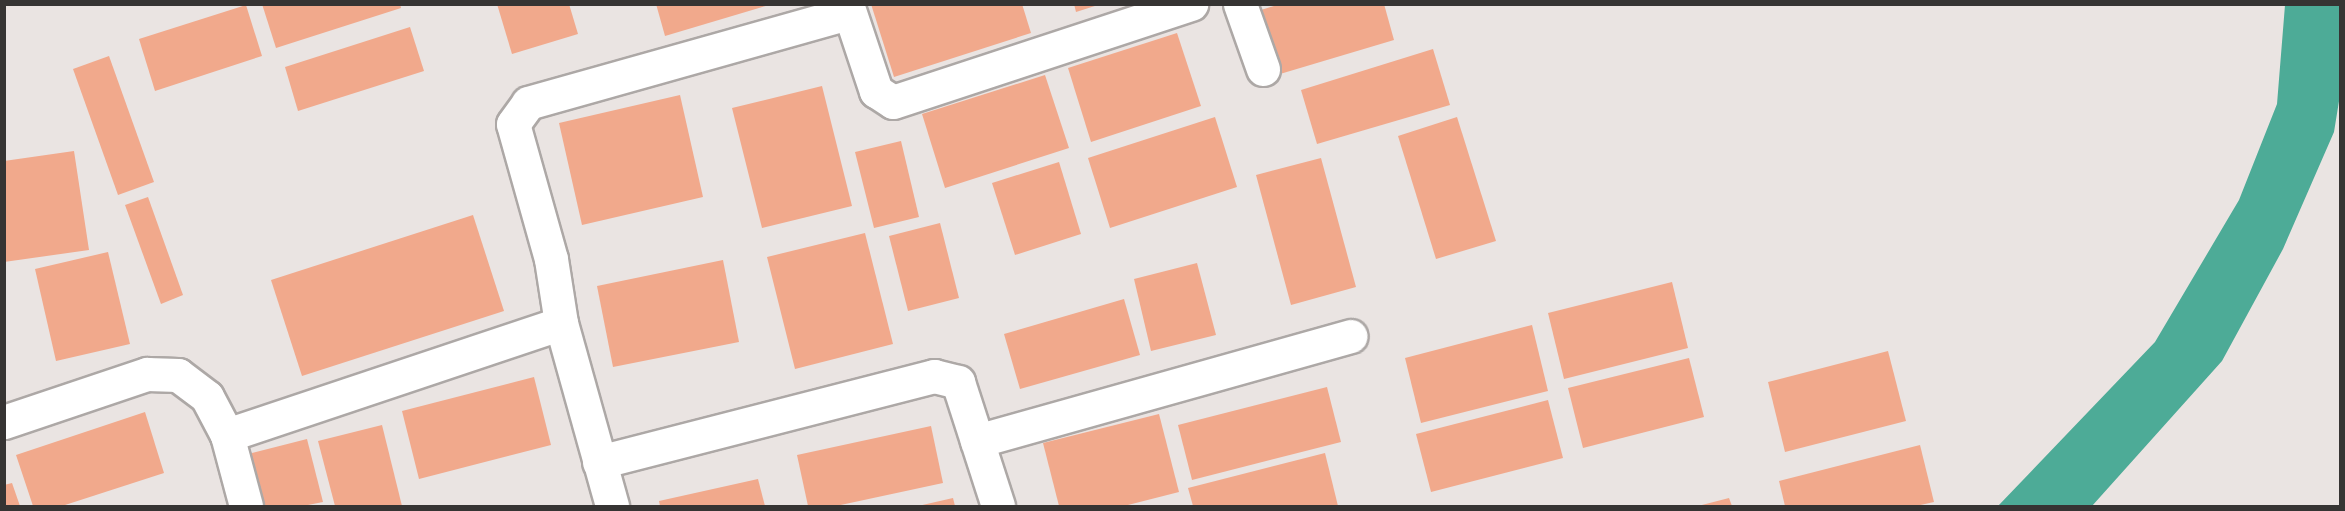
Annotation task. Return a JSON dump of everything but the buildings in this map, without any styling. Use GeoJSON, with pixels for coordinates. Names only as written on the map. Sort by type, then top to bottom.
{"type":"FeatureCollection","features":[{"type":"Feature","properties":{"kind":"street"},"geometry":{"type":"LineString","coordinates":[[612,507],[561,323],[551,259],[513,124],[528,103],[848,9],[876,91],[893,102],[1191,4]]}},
{"type":"Feature","properties":{"kind":"street"},"geometry":{"type":"LineString","coordinates":[[1240,4],[1263,69]]}},
{"type":"Feature","properties":{"kind":"street"},"geometry":{"type":"LineString","coordinates":[[227,435],[561,323]]}},
{"type":"Feature","properties":{"kind":"street"},"geometry":{"type":"LineString","coordinates":[[977,441],[1351,336]]}},
{"type":"Feature","properties":{"kind":"street"},"geometry":{"type":"LineString","coordinates":[[4,422],[147,374],[177,375],[207,398],[227,435],[246,507]]}},
{"type":"Feature","properties":{"kind":"street"},"geometry":{"type":"LineString","coordinates":[[599,462],[934,376],[958,382],[998,507]]}},
{"type":"Feature","properties":{"kind":"shaded area"},"geometry":{"type":"Polygon","coordinates":[[[2285,5],[2340,5],[2340,95],[2334,132],[2283,249],[2222,361],[2092,506],[1998,506],[2155,342],[2239,200],[2277,104],[2285,5]]]}}]}
